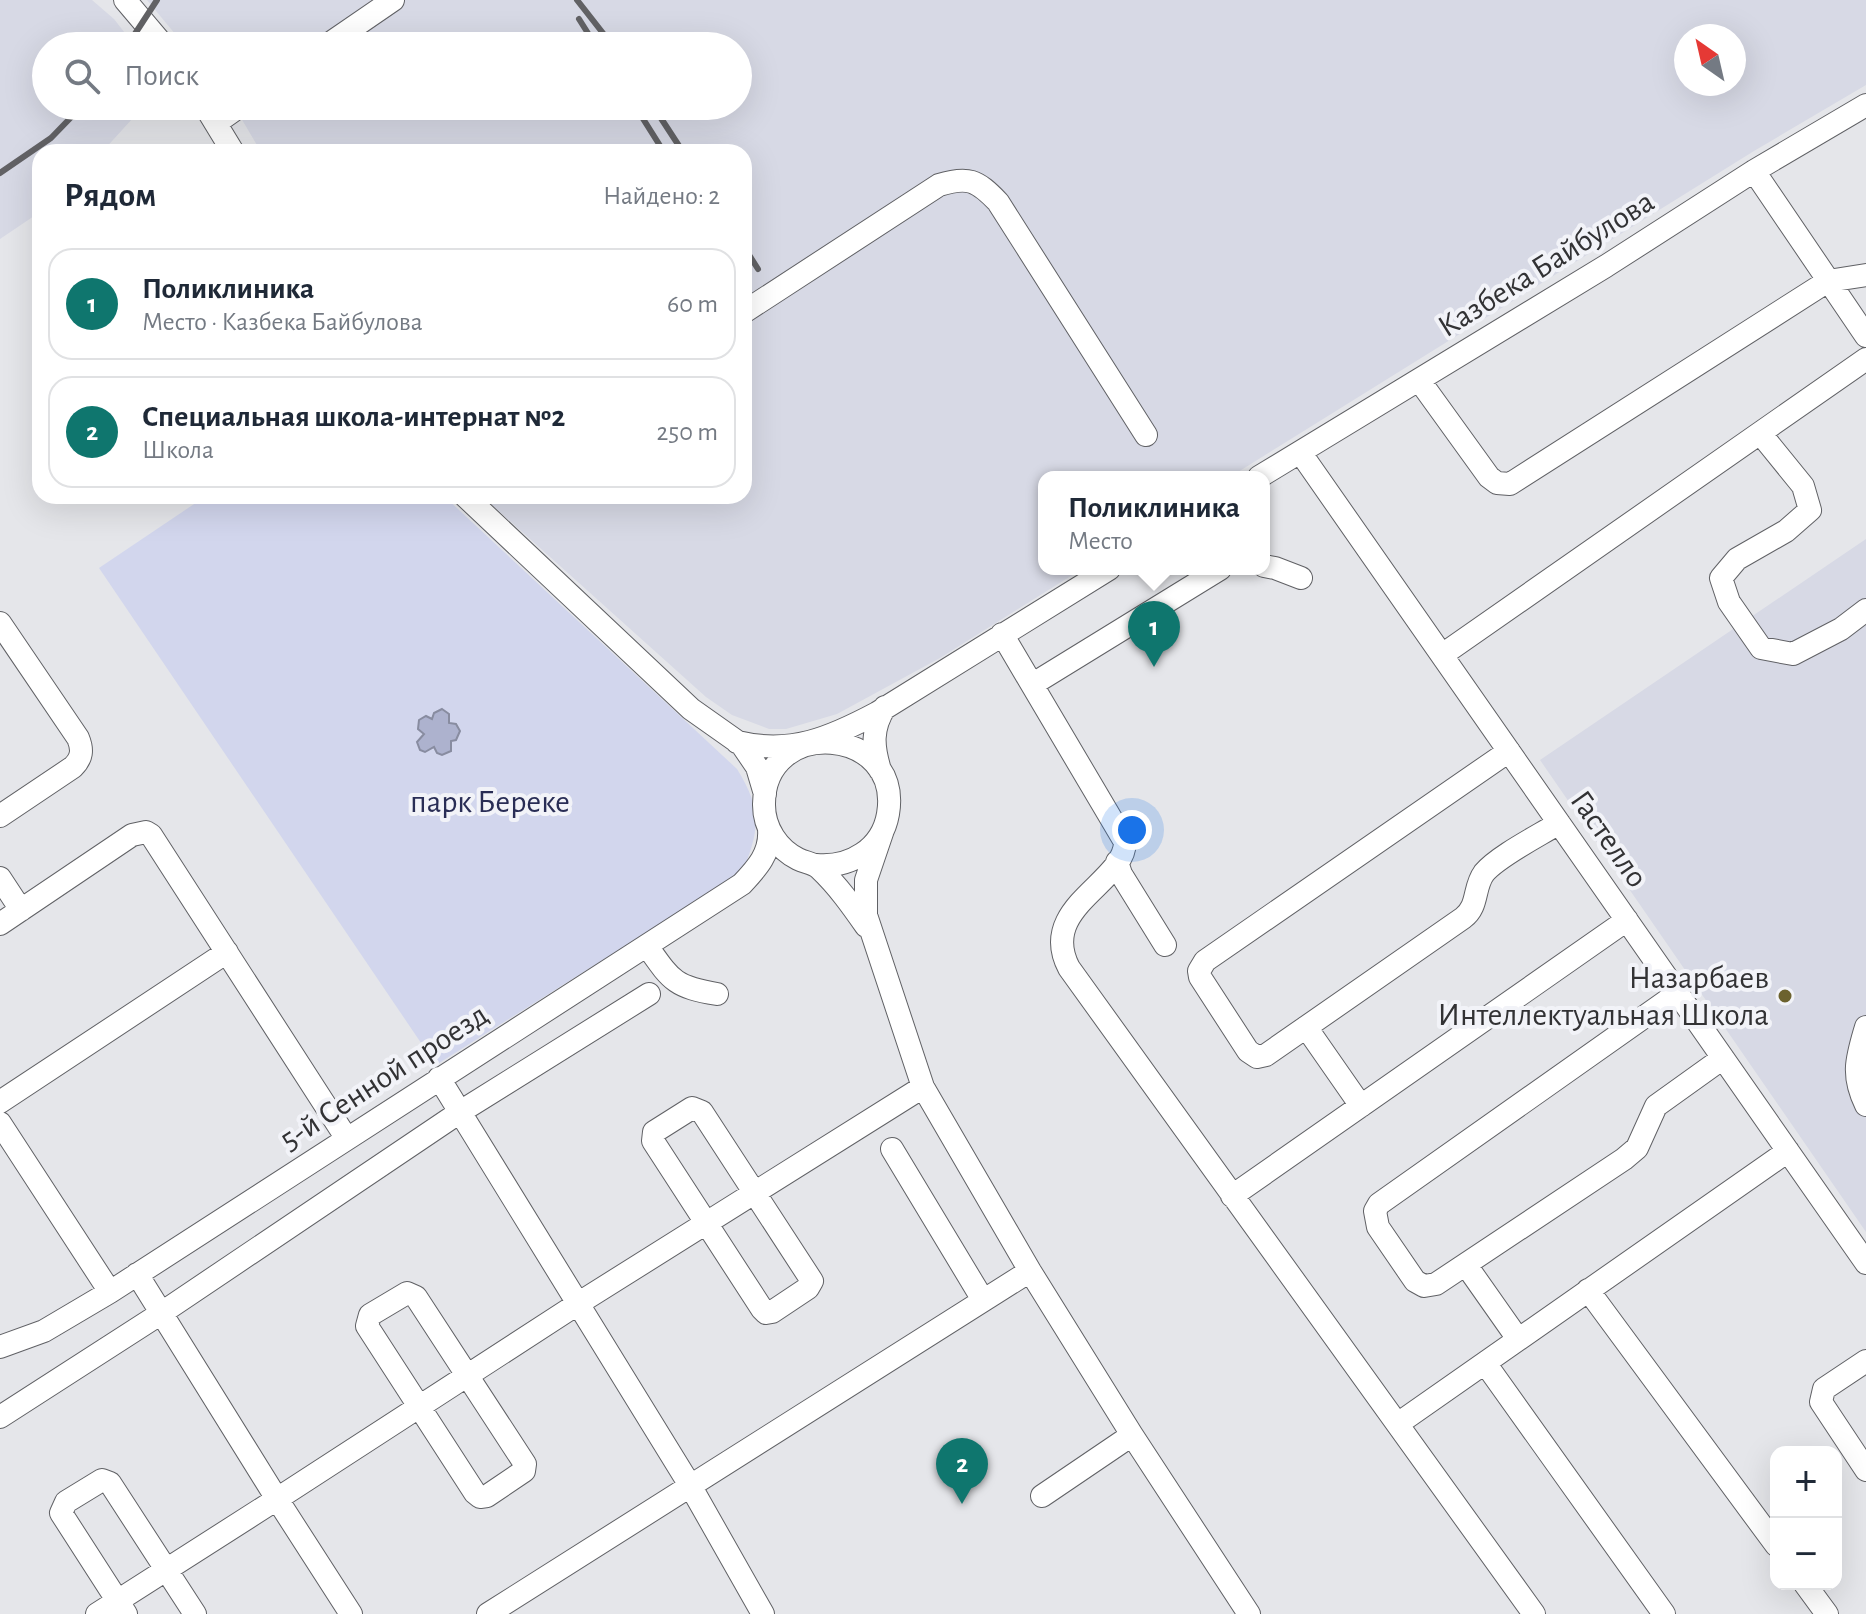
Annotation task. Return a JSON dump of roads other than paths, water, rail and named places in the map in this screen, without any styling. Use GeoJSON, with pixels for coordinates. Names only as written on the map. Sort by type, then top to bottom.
{"type":"FeatureCollection","features":[{"type":"Feature","properties":{"kind":"street"},"geometry":{"type":"LineString","coordinates":[[125,0],[152,32]]}},
{"type":"Feature","properties":{"kind":"street"},"geometry":{"type":"LineString","coordinates":[[346,32],[393,0]]}},
{"type":"Feature","properties":{"kind":"street","name":"Казбека Байбулова"},"geometry":{"type":"LineString","coordinates":[[1269,471],[1866,105]]}},
{"type":"Feature","properties":{"kind":"street"},"geometry":{"type":"LineString","coordinates":[[214,120],[228,144]]}},
{"type":"Feature","properties":{"kind":"street"},"geometry":{"type":"LineString","coordinates":[[1754,171],[1866,336]]}},
{"type":"Feature","properties":{"kind":"street"},"geometry":{"type":"LineString","coordinates":[[752,307],[939,185],[958,179],[973,181],[998,202],[1146,435]]}},
{"type":"Feature","properties":{"kind":"street"},"geometry":{"type":"LineString","coordinates":[[1419,380],[1489,477],[1497,483],[1510,484],[1828,281],[1866,275]]}},
{"type":"Feature","properties":{"kind":"street"},"geometry":{"type":"LineString","coordinates":[[1442,655],[1866,359]]}},
{"type":"Feature","properties":{"kind":"street"},"geometry":{"type":"LineString","coordinates":[[1760,433],[1803,486],[1810,510],[1786,531],[1737,559],[1721,578],[1729,602],[1761,648],[1793,654],[1841,629],[1866,610]]}},
{"type":"Feature","properties":{"kind":"street","name":"Гастелло"},"geometry":{"type":"LineString","coordinates":[[1300,452],[1866,1263]]}},
{"type":"Feature","properties":{"kind":"street"},"geometry":{"type":"LineString","coordinates":[[473,504],[691,709],[737,742],[754,761],[765,794]]}},
{"type":"Feature","properties":{"kind":"street"},"geometry":{"type":"LineString","coordinates":[[1270,567],[1301,578]]}},
{"type":"Feature","properties":{"kind":"street"},"geometry":{"type":"LineString","coordinates":[[871,932],[840,890],[808,862],[782,847],[769,829],[764,812],[771,775],[782,760],[798,748],[817,742],[885,707],[1099,575]]}},
{"type":"Feature","properties":{"kind":"street"},"geometry":{"type":"LineString","coordinates":[[1033,684],[1210,575]]}},
{"type":"Feature","properties":{"kind":"street"},"geometry":{"type":"LineString","coordinates":[[0,623],[78,738],[81,754],[73,767],[0,816]]}},
{"type":"Feature","properties":{"kind":"street"},"geometry":{"type":"LineString","coordinates":[[1002,634],[1125,842],[1124,851],[1117,862],[1072,913],[1064,929],[1061,945],[1063,957],[1534,1614]]}},
{"type":"Feature","properties":{"kind":"street"},"geometry":{"type":"LineString","coordinates":[[885,707],[875,725],[874,737],[889,802],[866,880],[864,906],[923,1087],[1030,1271],[1249,1614]]}},
{"type":"Feature","properties":{"kind":"street"},"geometry":{"type":"LineString","coordinates":[[737,742],[770,747],[836,742],[855,748],[870,759],[882,774]]}},
{"type":"Feature","properties":{"kind":"street"},"geometry":{"type":"LineString","coordinates":[[1509,751],[1201,965],[1202,982],[1253,1055],[1266,1055],[1468,914],[1485,872],[1559,823]]}},
{"type":"Feature","properties":{"kind":"street","name":"5-й Сенной проезд"},"geometry":{"type":"LineString","coordinates":[[0,1347],[44,1331],[110,1292],[742,884],[764,857],[769,844],[769,829]]}},
{"type":"Feature","properties":{"kind":"street"},"geometry":{"type":"LineString","coordinates":[[742,884],[780,864],[808,862],[836,865],[855,859],[871,847],[883,830]]}},
{"type":"Feature","properties":{"kind":"street"},"geometry":{"type":"LineString","coordinates":[[0,924],[132,835],[146,832],[155,840],[347,1139]]}},
{"type":"Feature","properties":{"kind":"street"},"geometry":{"type":"LineString","coordinates":[[1117,862],[1121,874],[1165,945]]}},
{"type":"Feature","properties":{"kind":"street"},"geometry":{"type":"LineString","coordinates":[[0,878],[21,910]]}},
{"type":"Feature","properties":{"kind":"street"},"geometry":{"type":"LineString","coordinates":[[1232,1196],[1627,920]]}},
{"type":"Feature","properties":{"kind":"street"},"geometry":{"type":"LineString","coordinates":[[647,946],[676,983],[689,989],[717,994]]}},
{"type":"Feature","properties":{"kind":"street"},"geometry":{"type":"LineString","coordinates":[[0,1102],[227,952]]}},
{"type":"Feature","properties":{"kind":"street"},"geometry":{"type":"LineString","coordinates":[[1678,993],[1379,1204],[1375,1211],[1378,1227],[1420,1285],[1436,1284],[1631,1154],[1637,1148],[1656,1106],[1723,1058]]}},
{"type":"Feature","properties":{"kind":"street"},"geometry":{"type":"LineString","coordinates":[[0,1417],[160,1314],[460,1112],[649,994]]}},
{"type":"Feature","properties":{"kind":"street"},"geometry":{"type":"LineString","coordinates":[[1306,1027],[1361,1106]]}},
{"type":"Feature","properties":{"kind":"street"},"geometry":{"type":"LineString","coordinates":[[1866,1027],[1856,1068],[1858,1086],[1866,1105]]}},
{"type":"Feature","properties":{"kind":"street"},"geometry":{"type":"LineString","coordinates":[[439,1078],[691,1487],[763,1614]]}},
{"type":"Feature","properties":{"kind":"street"},"geometry":{"type":"LineString","coordinates":[[97,1614],[122,1607],[166,1570],[579,1303],[923,1087]]}},
{"type":"Feature","properties":{"kind":"street"},"geometry":{"type":"LineString","coordinates":[[696,1108],[702,1112],[754,1192],[812,1281],[808,1288],[766,1313],[652,1136],[689,1109],[696,1108]]}},
{"type":"Feature","properties":{"kind":"street"},"geometry":{"type":"LineString","coordinates":[[0,1123],[110,1292]]}},
{"type":"Feature","properties":{"kind":"street"},"geometry":{"type":"LineString","coordinates":[[892,1149],[983,1300]]}},
{"type":"Feature","properties":{"kind":"street"},"geometry":{"type":"LineString","coordinates":[[1399,1423],[1788,1151]]}},
{"type":"Feature","properties":{"kind":"street"},"geometry":{"type":"LineString","coordinates":[[1466,1265],[1518,1339]]}},
{"type":"Feature","properties":{"kind":"street"},"geometry":{"type":"LineString","coordinates":[[488,1614],[1030,1271]]}},
{"type":"Feature","properties":{"kind":"street"},"geometry":{"type":"LineString","coordinates":[[137,1274],[351,1614]]}},
{"type":"Feature","properties":{"kind":"street"},"geometry":{"type":"LineString","coordinates":[[1588,1290],[1770,1537]]}},
{"type":"Feature","properties":{"kind":"street"},"geometry":{"type":"LineString","coordinates":[[410,1293],[416,1297],[468,1376],[526,1466],[522,1473],[487,1496],[480,1497],[367,1326],[370,1315],[403,1294],[410,1293]]}},
{"type":"Feature","properties":{"kind":"street"},"geometry":{"type":"LineString","coordinates":[[1866,1361],[1824,1389],[1821,1402],[1866,1470]]}},
{"type":"Feature","properties":{"kind":"street"},"geometry":{"type":"LineString","coordinates":[[1485,1363],[1664,1614]]}},
{"type":"Feature","properties":{"kind":"street"},"geometry":{"type":"LineString","coordinates":[[1042,1496],[1132,1435]]}},
{"type":"Feature","properties":{"kind":"street"},"geometry":{"type":"LineString","coordinates":[[122,1607],[61,1513],[66,1502],[104,1480],[110,1483],[195,1614]]}},
{"type":"Feature","properties":{"kind":"street"},"geometry":{"type":"LineString","coordinates":[[1809,1590],[1827,1614]]}},
{"type":"Feature","properties":{"kind":"railway"},"geometry":{"type":"LineString","coordinates":[[136,32],[157,0]]}},
{"type":"Feature","properties":{"kind":"railway"},"geometry":{"type":"LineString","coordinates":[[577,0],[602,32]]}},
{"type":"Feature","properties":{"kind":"railway"},"geometry":{"type":"LineString","coordinates":[[579,19],[587,32]]}},
{"type":"Feature","properties":{"kind":"railway"},"geometry":{"type":"LineString","coordinates":[[42,144],[68,120]]}},
{"type":"Feature","properties":{"kind":"railway"},"geometry":{"type":"LineString","coordinates":[[644,120],[659,144]]}},
{"type":"Feature","properties":{"kind":"railway"},"geometry":{"type":"LineString","coordinates":[[662,120],[678,144]]}},
{"type":"Feature","properties":{"kind":"railway"},"geometry":{"type":"LineString","coordinates":[[0,173],[32,151]]}},
{"type":"Feature","properties":{"kind":"railway"},"geometry":{"type":"LineString","coordinates":[[752,260],[758,269]]}},
{"type":"Feature","properties":{"kind":"place","name":"Поликлиника"},"geometry":{"type":"Point","coordinates":[1154,667]}},
{"type":"Feature","properties":{"kind":"place","name":"Назарбаев Интеллектуальная Школа"},"geometry":{"type":"Point","coordinates":[1785,996]}},
{"type":"Feature","properties":{"kind":"place","name":"Специальная школа-интернат №2"},"geometry":{"type":"Point","coordinates":[962,1504]}},
{"type":"Feature","properties":{"kind":"park label","name":"парк Береке"},"geometry":{"type":"Point","coordinates":[490,802]}}]}
